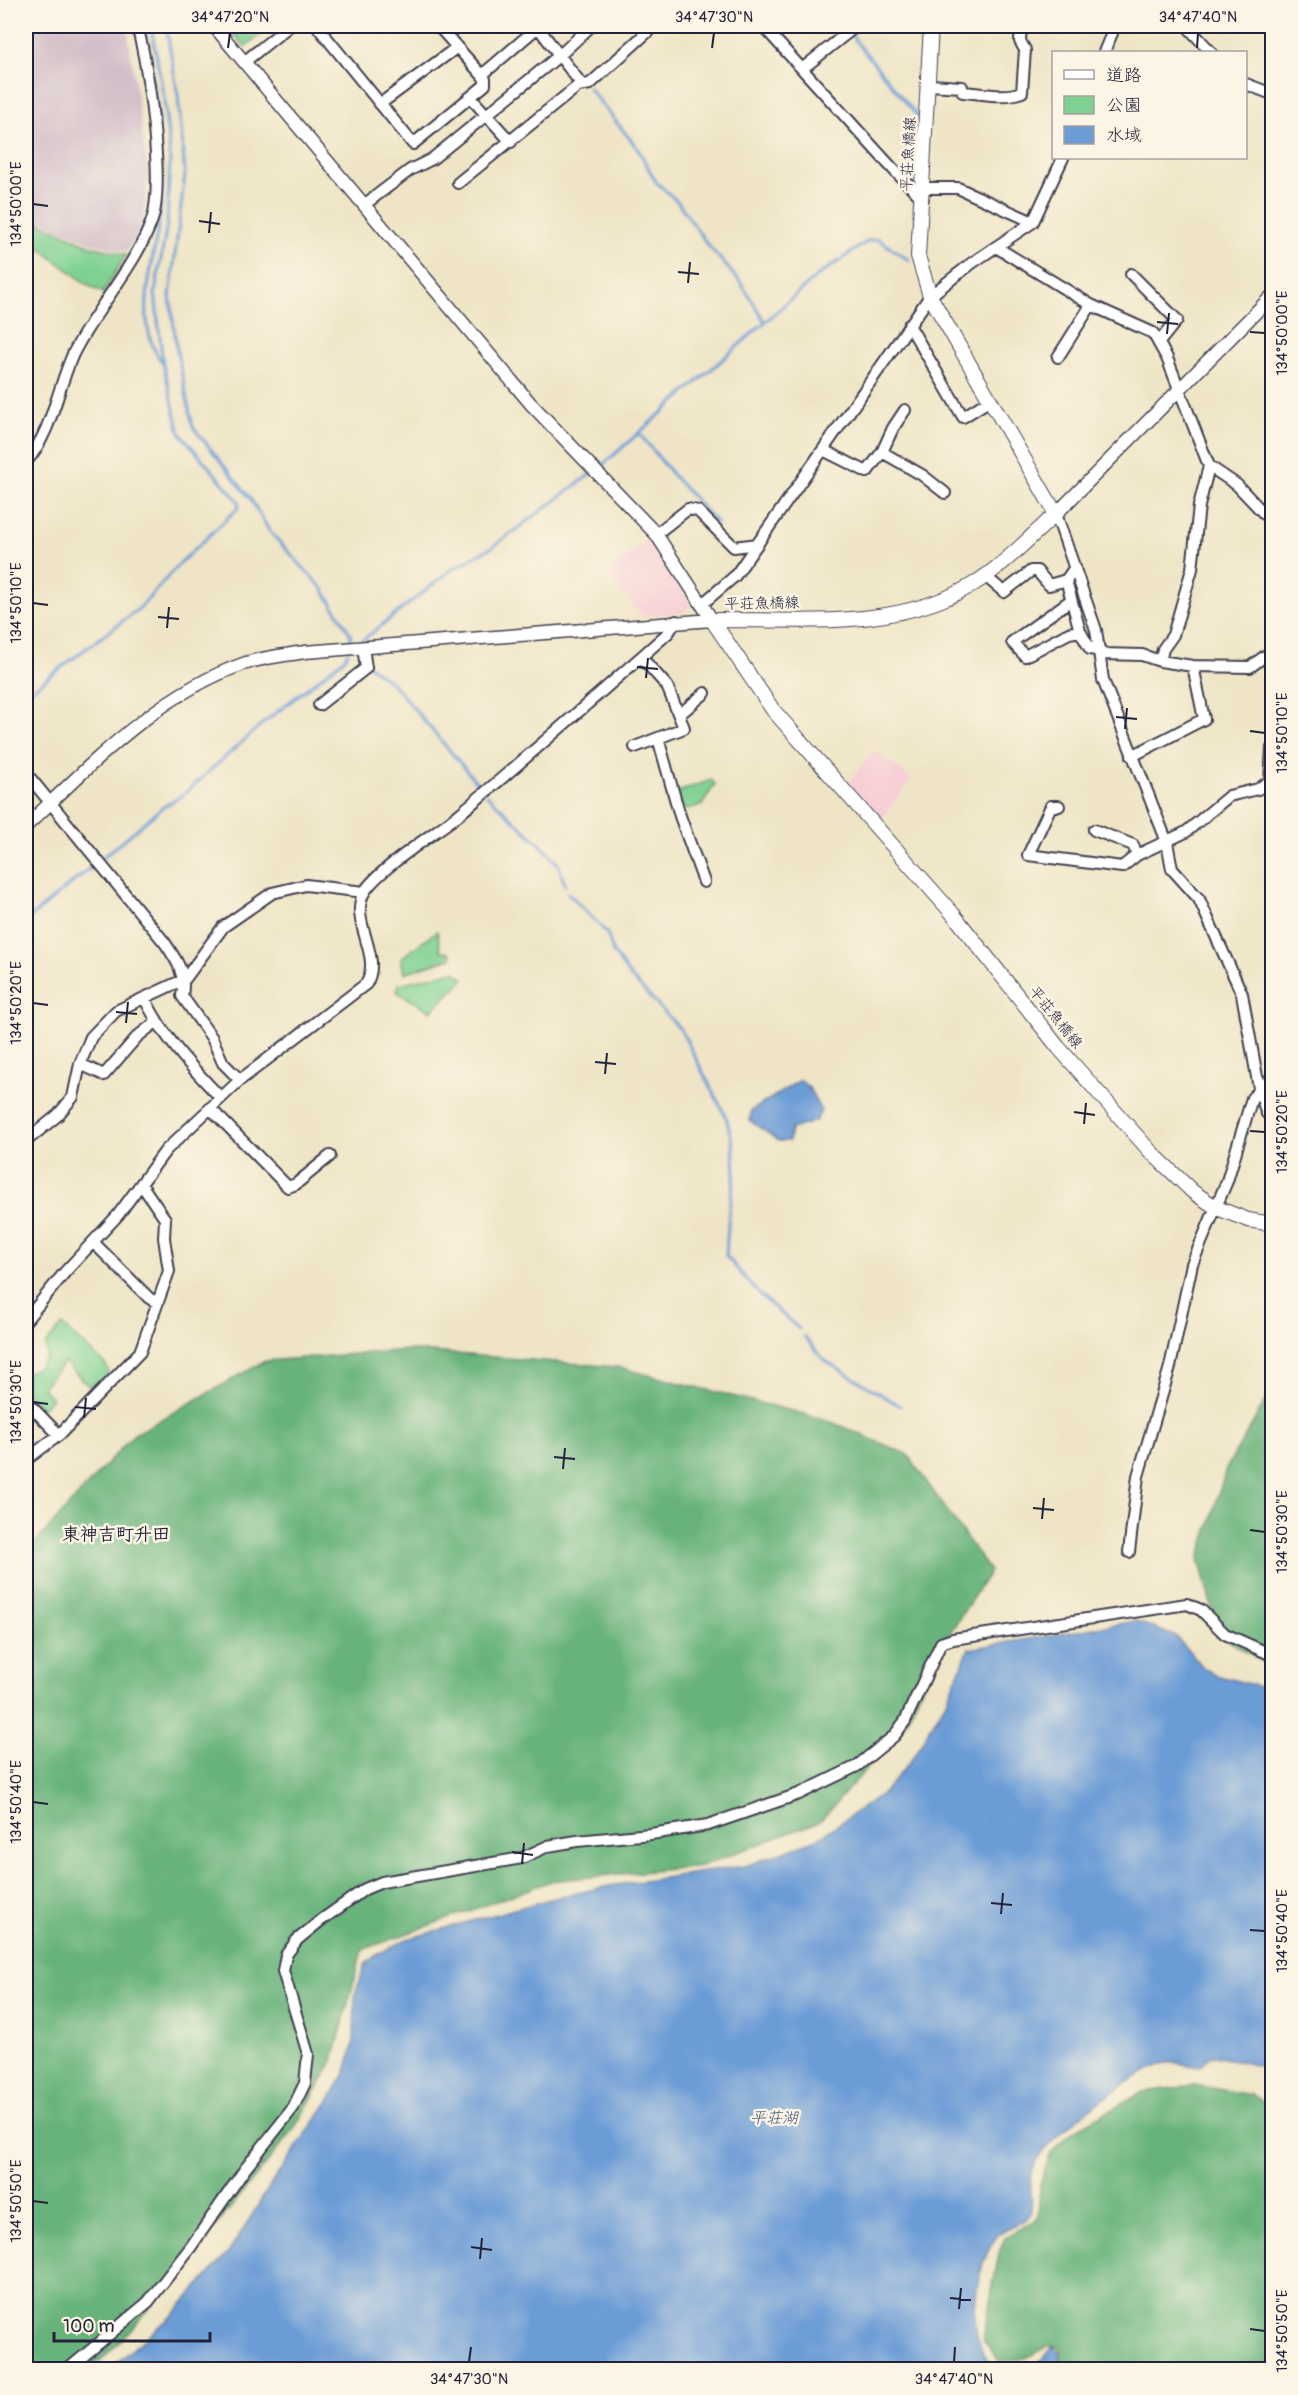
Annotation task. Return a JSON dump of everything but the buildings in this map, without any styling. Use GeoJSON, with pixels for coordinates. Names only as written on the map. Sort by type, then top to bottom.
{"type":"FeatureCollection","features":[{"type":"Feature","properties":{"kind":"main road","name":"平荘魚橋線"},"geometry":{"type":"LineString","coordinates":[[712,620],[850,618],[889,614],[946,598],[985,576],[1056,514],[930,296],[918,256],[931,26]]}},
{"type":"Feature","properties":{"kind":"main road","name":"平荘魚橋線"},"geometry":{"type":"LineString","coordinates":[[712,620],[773,710],[953,914],[1058,1047],[1150,1151],[1193,1192],[1216,1208],[1248,1220],[1272,1224]]}},
{"type":"Feature","properties":{"kind":"street"},"geometry":{"type":"LineString","coordinates":[[26,462],[48,425],[73,354],[152,219],[155,189],[154,142],[149,86],[137,26]]}},
{"type":"Feature","properties":{"kind":"street"},"geometry":{"type":"LineString","coordinates":[[214,26],[531,404],[656,534],[712,620]]}},
{"type":"Feature","properties":{"kind":"street"},"geometry":{"type":"LineString","coordinates":[[244,62],[289,26]]}},
{"type":"Feature","properties":{"kind":"street"},"geometry":{"type":"LineString","coordinates":[[317,26],[413,144],[485,86],[482,75],[456,48],[439,27],[441,26]]}},
{"type":"Feature","properties":{"kind":"street"},"geometry":{"type":"LineString","coordinates":[[482,75],[538,26],[586,84]]}},
{"type":"Feature","properties":{"kind":"street"},"geometry":{"type":"LineString","coordinates":[[364,205],[410,170],[432,159],[560,55],[591,26]]}},
{"type":"Feature","properties":{"kind":"street"},"geometry":{"type":"LineString","coordinates":[[458,183],[586,84],[654,26]]}},
{"type":"Feature","properties":{"kind":"street"},"geometry":{"type":"LineString","coordinates":[[764,26],[802,69],[923,193],[958,189],[1033,222]]}},
{"type":"Feature","properties":{"kind":"street"},"geometry":{"type":"LineString","coordinates":[[802,69],[856,26]]}},
{"type":"Feature","properties":{"kind":"street"},"geometry":{"type":"LineString","coordinates":[[929,85],[962,87],[963,92],[1013,95],[1022,92],[1025,50],[1020,41],[1021,26]]}},
{"type":"Feature","properties":{"kind":"street"},"geometry":{"type":"LineString","coordinates":[[1104,51],[1115,26]]}},
{"type":"Feature","properties":{"kind":"street"},"geometry":{"type":"LineString","coordinates":[[1187,26],[1210,51]]}},
{"type":"Feature","properties":{"kind":"street"},"geometry":{"type":"LineString","coordinates":[[380,104],[456,48]]}},
{"type":"Feature","properties":{"kind":"street"},"geometry":{"type":"LineString","coordinates":[[1247,85],[1268,93],[1272,82]]}},
{"type":"Feature","properties":{"kind":"street"},"geometry":{"type":"LineString","coordinates":[[471,98],[511,142]]}},
{"type":"Feature","properties":{"kind":"street"},"geometry":{"type":"LineString","coordinates":[[701,604],[735,576],[930,296],[1033,222],[1063,159]]}},
{"type":"Feature","properties":{"kind":"street"},"geometry":{"type":"LineString","coordinates":[[996,248],[1091,305],[1141,327],[1160,342],[1209,466],[1237,485],[1272,522]]}},
{"type":"Feature","properties":{"kind":"street"},"geometry":{"type":"LineString","coordinates":[[1131,274],[1177,320],[1160,342]]}},
{"type":"Feature","properties":{"kind":"street"},"geometry":{"type":"LineString","coordinates":[[1272,296],[1056,514],[1076,567],[1101,653],[1103,680],[1167,842],[1172,868],[1199,899],[1242,994],[1259,1088],[1266,1112],[1272,1119]]}},
{"type":"Feature","properties":{"kind":"street"},"geometry":{"type":"LineString","coordinates":[[1058,357],[1091,305]]}},
{"type":"Feature","properties":{"kind":"street"},"geometry":{"type":"LineString","coordinates":[[909,325],[963,417],[990,400]]}},
{"type":"Feature","properties":{"kind":"street"},"geometry":{"type":"LineString","coordinates":[[823,450],[867,472],[882,452],[905,410]]}},
{"type":"Feature","properties":{"kind":"street"},"geometry":{"type":"LineString","coordinates":[[882,452],[921,475],[945,493]]}},
{"type":"Feature","properties":{"kind":"street"},"geometry":{"type":"LineString","coordinates":[[1160,661],[1163,649],[1173,635],[1192,569],[1199,506],[1209,466]]}},
{"type":"Feature","properties":{"kind":"street"},"geometry":{"type":"LineString","coordinates":[[656,534],[688,509],[698,511],[734,548],[758,544]]}},
{"type":"Feature","properties":{"kind":"street"},"geometry":{"type":"LineString","coordinates":[[985,576],[1004,592],[1031,571],[1037,571],[1049,585],[1066,580],[1076,567]]}},
{"type":"Feature","properties":{"kind":"street"},"geometry":{"type":"LineString","coordinates":[[1066,580],[1080,631],[1090,649],[1101,653],[1142,655],[1160,661],[1193,666],[1250,667],[1272,651]]}},
{"type":"Feature","properties":{"kind":"street"},"geometry":{"type":"LineString","coordinates":[[1071,600],[1012,642],[1025,656],[1069,633],[1080,631]]}},
{"type":"Feature","properties":{"kind":"street"},"geometry":{"type":"LineString","coordinates":[[26,826],[128,731],[197,685],[247,663],[305,652],[342,649],[362,653],[676,621],[712,620]]}},
{"type":"Feature","properties":{"kind":"street"},"geometry":{"type":"LineString","coordinates":[[26,1320],[118,1215],[166,1150],[240,1080],[366,984],[371,969],[360,910],[364,892],[378,877],[485,792],[641,657],[668,633],[676,621]]}},
{"type":"Feature","properties":{"kind":"street"},"geometry":{"type":"LineString","coordinates":[[319,705],[366,668],[362,653]]}},
{"type":"Feature","properties":{"kind":"street"},"geometry":{"type":"LineString","coordinates":[[635,747],[684,728],[667,686],[641,657]]}},
{"type":"Feature","properties":{"kind":"street"},"geometry":{"type":"LineString","coordinates":[[1132,756],[1204,719],[1193,666]]}},
{"type":"Feature","properties":{"kind":"street"},"geometry":{"type":"LineString","coordinates":[[679,715],[705,693]]}},
{"type":"Feature","properties":{"kind":"street"},"geometry":{"type":"LineString","coordinates":[[658,738],[694,874],[704,882]]}},
{"type":"Feature","properties":{"kind":"street"},"geometry":{"type":"LineString","coordinates":[[1059,806],[1051,806],[1029,855],[1122,867],[1137,855],[1186,831],[1229,796],[1258,789],[1271,783],[1272,748]]}},
{"type":"Feature","properties":{"kind":"street"},"geometry":{"type":"LineString","coordinates":[[26,774],[165,943],[179,963],[185,979]]}},
{"type":"Feature","properties":{"kind":"street"},"geometry":{"type":"LineString","coordinates":[[1094,831],[1133,846],[1137,855]]}},
{"type":"Feature","properties":{"kind":"street"},"geometry":{"type":"LineString","coordinates":[[240,1080],[223,1063],[212,1038],[182,996],[185,979],[223,927],[272,892],[306,885],[364,892]]}},
{"type":"Feature","properties":{"kind":"street"},"geometry":{"type":"LineString","coordinates":[[26,1141],[58,1115],[73,1097],[80,1064],[91,1037],[116,1011],[185,979]]}},
{"type":"Feature","properties":{"kind":"street"},"geometry":{"type":"LineString","coordinates":[[145,999],[156,1022],[183,1060],[221,1098]]}},
{"type":"Feature","properties":{"kind":"street"},"geometry":{"type":"LineString","coordinates":[[80,1064],[104,1075],[137,1037],[156,1022]]}},
{"type":"Feature","properties":{"kind":"street"},"geometry":{"type":"LineString","coordinates":[[1129,1552],[1138,1476],[1170,1367],[1192,1264],[1216,1208],[1252,1098],[1259,1088],[1272,1077]]}},
{"type":"Feature","properties":{"kind":"street"},"geometry":{"type":"LineString","coordinates":[[210,1108],[288,1187],[296,1184],[330,1156]]}},
{"type":"Feature","properties":{"kind":"street"},"geometry":{"type":"LineString","coordinates":[[26,1460],[58,1435],[140,1352],[169,1271],[164,1238],[165,1218],[141,1184]]}},
{"type":"Feature","properties":{"kind":"street"},"geometry":{"type":"LineString","coordinates":[[93,1242],[156,1302]]}},
{"type":"Feature","properties":{"kind":"street"},"geometry":{"type":"LineString","coordinates":[[26,1401],[58,1435]]}},
{"type":"Feature","properties":{"kind":"street"},"geometry":{"type":"LineString","coordinates":[[67,2370],[148,2302],[190,2248],[245,2169],[293,2108],[305,2083],[308,2054],[283,1971],[286,1955],[297,1940],[365,1889],[382,1882],[522,1858],[548,1846],[708,1825],[799,1794],[857,1766],[894,1736],[904,1721],[941,1643],[953,1639],[1187,1604],[1201,1610],[1225,1634],[1272,1655]]}},
{"type":"Feature","properties":{"kind":"shaded area"},"geometry":{"type":"Polygon","coordinates":[[[26,26],[127,26],[148,173],[144,214],[139,232],[127,252],[94,244],[26,216],[26,26]]]}},
{"type":"Feature","properties":{"kind":"shaded area"},"geometry":{"type":"Polygon","coordinates":[[[649,539],[690,604],[684,613],[642,616],[606,573],[649,539]]]}},
{"type":"Feature","properties":{"kind":"shaded area"},"geometry":{"type":"Polygon","coordinates":[[[874,749],[912,779],[879,822],[846,786],[874,749]]]}},
{"type":"Feature","properties":{"kind":"green space"},"geometry":{"type":"Polygon","coordinates":[[[227,26],[271,26],[245,47],[227,26]]]}},
{"type":"Feature","properties":{"kind":"green space"},"geometry":{"type":"Polygon","coordinates":[[[26,217],[91,246],[126,255],[103,293],[88,285],[26,238],[26,217]]]}},
{"type":"Feature","properties":{"kind":"green space"},"geometry":{"type":"Polygon","coordinates":[[[711,780],[715,784],[702,805],[683,810],[678,792],[711,780]]]}},
{"type":"Feature","properties":{"kind":"green space"},"geometry":{"type":"Polygon","coordinates":[[[437,931],[441,951],[451,953],[451,958],[404,973],[401,958],[437,931]]]}},
{"type":"Feature","properties":{"kind":"green space"},"geometry":{"type":"Polygon","coordinates":[[[454,971],[464,979],[431,1011],[397,992],[399,984],[454,971]]]}},
{"type":"Feature","properties":{"kind":"green space"},"geometry":{"type":"Polygon","coordinates":[[[62,1325],[106,1365],[109,1373],[97,1383],[88,1386],[65,1362],[42,1387],[52,1398],[41,1410],[26,1394],[26,1373],[39,1367],[47,1356],[45,1345],[62,1325]]]}},
{"type":"Feature","properties":{"kind":"green space"},"geometry":{"type":"Polygon","coordinates":[[[407,1350],[617,1367],[824,1419],[907,1454],[990,1571],[943,1643],[903,1728],[820,1821],[701,1866],[551,1881],[362,1950],[333,2061],[294,2129],[133,2328],[92,2369],[26,2370],[26,1553],[133,1435],[265,1361],[407,1350]]]}},
{"type":"Feature","properties":{"kind":"green space"},"geometry":{"type":"Polygon","coordinates":[[[1272,1390],[1272,1667],[1219,1635],[1199,1559],[1226,1469],[1272,1390]]]}},
{"type":"Feature","properties":{"kind":"green space"},"geometry":{"type":"Polygon","coordinates":[[[1195,2085],[1251,2095],[1272,2108],[1272,2357],[1263,2369],[1065,2369],[1059,2348],[1049,2345],[1026,2358],[999,2361],[983,2339],[999,2253],[1005,2237],[1038,2219],[1040,2184],[1051,2153],[1073,2131],[1143,2092],[1195,2085]]]}},
{"type":"Feature","properties":{"kind":"water"},"geometry":{"type":"Polygon","coordinates":[[[800,1080],[809,1088],[821,1111],[816,1121],[791,1129],[789,1141],[779,1141],[750,1121],[751,1111],[800,1080]]]}},
{"type":"Feature","properties":{"kind":"water","name":"平荘湖"},"geometry":{"type":"Polygon","coordinates":[[[1136,1621],[1176,1637],[1205,1669],[1219,1676],[1272,1690],[1272,2081],[1264,2067],[1211,2055],[1200,2067],[1176,2063],[1163,2064],[1148,2070],[1110,2094],[1053,2141],[1032,2170],[1030,2215],[998,2235],[983,2265],[978,2284],[975,2304],[979,2342],[986,2358],[997,2369],[109,2369],[174,2314],[229,2252],[273,2181],[329,2101],[346,2072],[354,2041],[355,1994],[365,1965],[376,1955],[407,1939],[547,1900],[609,1886],[745,1866],[817,1839],[883,1793],[910,1762],[945,1703],[969,1649],[1136,1621]]]}},
{"type":"Feature","properties":{"kind":"water"},"geometry":{"type":"Polygon","coordinates":[[[1052,2347],[1059,2353],[1061,2369],[1034,2369],[1052,2347]]]}},
{"type":"Feature","properties":{"kind":"waterway"},"geometry":{"type":"LineString","coordinates":[[144,26],[159,124]]}},
{"type":"Feature","properties":{"kind":"waterway"},"geometry":{"type":"LineString","coordinates":[[26,694],[140,608],[179,564],[238,508],[239,502],[180,433],[163,364],[155,293],[167,224],[170,157],[164,98],[151,26]]}},
{"type":"Feature","properties":{"kind":"waterway"},"geometry":{"type":"LineString","coordinates":[[166,26],[178,95],[185,174],[170,296],[177,351],[193,427],[250,498],[270,532],[323,589],[351,635],[349,646]]}},
{"type":"Feature","properties":{"kind":"waterway"},"geometry":{"type":"LineString","coordinates":[[851,35],[918,117]]}},
{"type":"Feature","properties":{"kind":"waterway"},"geometry":{"type":"LineString","coordinates":[[588,87],[638,149],[656,182],[678,202],[707,244],[741,283],[765,322],[817,276],[868,241],[878,239],[909,260]]}},
{"type":"Feature","properties":{"kind":"waterway"},"geometry":{"type":"LineString","coordinates":[[161,202],[148,284],[147,305],[152,345],[162,362]]}},
{"type":"Feature","properties":{"kind":"waterway"},"geometry":{"type":"LineString","coordinates":[[598,469],[765,322]]}},
{"type":"Feature","properties":{"kind":"waterway"},"geometry":{"type":"LineString","coordinates":[[639,433],[676,479],[717,523]]}},
{"type":"Feature","properties":{"kind":"waterway"},"geometry":{"type":"LineString","coordinates":[[358,644],[451,570],[494,546],[592,473]]}},
{"type":"Feature","properties":{"kind":"waterway"},"geometry":{"type":"LineString","coordinates":[[101,859],[163,807],[183,795],[262,724],[344,659],[348,652]]}},
{"type":"Feature","properties":{"kind":"waterway"},"geometry":{"type":"LineString","coordinates":[[368,665],[393,684],[483,790]]}},
{"type":"Feature","properties":{"kind":"waterway"},"geometry":{"type":"LineString","coordinates":[[487,795],[547,851],[558,864],[565,885]]}},
{"type":"Feature","properties":{"kind":"waterway"},"geometry":{"type":"LineString","coordinates":[[26,921],[96,863]]}},
{"type":"Feature","properties":{"kind":"waterway"},"geometry":{"type":"LineString","coordinates":[[568,893],[607,933],[613,952],[630,976],[681,1030],[726,1117],[733,1144],[735,1173],[729,1209],[726,1256],[759,1294],[799,1329]]}},
{"type":"Feature","properties":{"kind":"waterway"},"geometry":{"type":"LineString","coordinates":[[804,1336],[824,1360],[900,1406]]}},
{"type":"Feature","properties":{"kind":"district","name":"東神吉町升田"},"geometry":{"type":"Point","coordinates":[116,1534]}}]}
